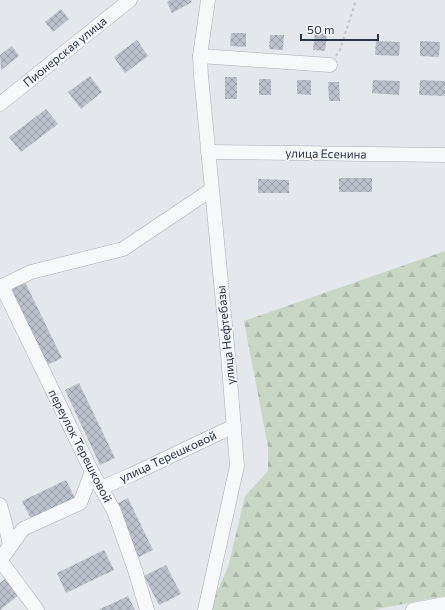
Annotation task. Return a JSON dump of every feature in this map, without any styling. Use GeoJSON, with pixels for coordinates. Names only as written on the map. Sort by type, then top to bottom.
{"type":"FeatureCollection","features":[{"type":"Feature","properties":{"kind":"street","name":"Пионерская улица"},"geometry":{"type":"LineString","coordinates":[[0,104],[130,0]]}},
{"type":"Feature","properties":{"kind":"street","name":"улица Нефтебазы"},"geometry":{"type":"LineString","coordinates":[[205,610],[237,466],[228,355],[201,76],[200,56],[208,0]]}},
{"type":"Feature","properties":{"kind":"street"},"geometry":{"type":"LineString","coordinates":[[200,56],[330,65]]}},
{"type":"Feature","properties":{"kind":"street","name":"улица Есенина"},"geometry":{"type":"LineString","coordinates":[[208,152],[445,155]]}},
{"type":"Feature","properties":{"kind":"street","name":"переулок Терешковой"},"geometry":{"type":"LineString","coordinates":[[147,610],[135,570],[114,511],[92,472],[2,286],[30,272],[124,249],[211,190]]}},
{"type":"Feature","properties":{"kind":"street","name":"улица Терешковой"},"geometry":{"type":"LineString","coordinates":[[101,488],[234,426]]}},
{"type":"Feature","properties":{"kind":"street"},"geometry":{"type":"LineString","coordinates":[[0,560],[23,529],[80,503],[92,472]]}},
{"type":"Feature","properties":{"kind":"street"},"geometry":{"type":"LineString","coordinates":[[0,505],[10,545],[0,560]]}},
{"type":"Feature","properties":{"kind":"street"},"geometry":{"type":"LineString","coordinates":[[0,560],[37,610]]}},
{"type":"Feature","properties":{"kind":"street"},"geometry":{"type":"LineString","coordinates":[[413,610],[445,604]]}},
{"type":"Feature","properties":{"kind":"path"},"geometry":{"type":"LineString","coordinates":[[330,65],[340,50],[356,0]]}},
{"type":"Feature","properties":{"kind":"green space"},"geometry":{"type":"Polygon","coordinates":[[[445,251],[445,596],[372,610],[209,610],[228,567],[245,496],[268,471],[268,447],[244,321],[445,251]]]}},
{"type":"Feature","properties":{"kind":"building"},"geometry":{"type":"Polygon","coordinates":[[[170,0],[191,0],[192,2],[172,13],[167,2],[170,0]]]}},
{"type":"Feature","properties":{"kind":"building"},"geometry":{"type":"Polygon","coordinates":[[[61,9],[69,19],[53,32],[45,22],[61,9]]]}},
{"type":"Feature","properties":{"kind":"building"},"geometry":{"type":"Polygon","coordinates":[[[315,32],[327,34],[325,51],[313,50],[315,32]]]}},
{"type":"Feature","properties":{"kind":"building"},"geometry":{"type":"Polygon","coordinates":[[[231,33],[246,33],[246,47],[230,46],[231,33]]]}},
{"type":"Feature","properties":{"kind":"building"},"geometry":{"type":"Polygon","coordinates":[[[270,35],[284,35],[283,50],[269,49],[270,35]]]}},
{"type":"Feature","properties":{"kind":"building"},"geometry":{"type":"Polygon","coordinates":[[[137,40],[148,56],[125,73],[114,57],[137,40]]]}},
{"type":"Feature","properties":{"kind":"building"},"geometry":{"type":"Polygon","coordinates":[[[376,41],[400,42],[399,56],[375,55],[376,41]]]}},
{"type":"Feature","properties":{"kind":"building"},"geometry":{"type":"Polygon","coordinates":[[[420,41],[440,42],[439,57],[420,56],[420,41]]]}},
{"type":"Feature","properties":{"kind":"building"},"geometry":{"type":"Polygon","coordinates":[[[12,46],[19,56],[1,70],[0,55],[12,46]]]}},
{"type":"Feature","properties":{"kind":"building"},"geometry":{"type":"Polygon","coordinates":[[[90,76],[102,92],[81,109],[68,92],[90,76]]]}},
{"type":"Feature","properties":{"kind":"building"},"geometry":{"type":"Polygon","coordinates":[[[225,77],[237,77],[237,99],[225,99],[225,77]]]}},
{"type":"Feature","properties":{"kind":"building"},"geometry":{"type":"Polygon","coordinates":[[[259,79],[271,79],[271,95],[259,95],[259,79]]]}},
{"type":"Feature","properties":{"kind":"building"},"geometry":{"type":"Polygon","coordinates":[[[297,80],[311,80],[311,95],[297,94],[297,80]]]}},
{"type":"Feature","properties":{"kind":"building"},"geometry":{"type":"Polygon","coordinates":[[[373,80],[400,81],[399,95],[372,93],[373,80]]]}},
{"type":"Feature","properties":{"kind":"building"},"geometry":{"type":"Polygon","coordinates":[[[420,80],[445,81],[445,96],[419,95],[420,80]]]}},
{"type":"Feature","properties":{"kind":"building"},"geometry":{"type":"Polygon","coordinates":[[[328,82],[339,82],[340,101],[329,101],[328,82]]]}},
{"type":"Feature","properties":{"kind":"building"},"geometry":{"type":"Polygon","coordinates":[[[46,109],[58,124],[21,152],[9,137],[46,109]]]}},
{"type":"Feature","properties":{"kind":"building"},"geometry":{"type":"Polygon","coordinates":[[[339,178],[372,178],[372,192],[339,192],[339,178]]]}},
{"type":"Feature","properties":{"kind":"building"},"geometry":{"type":"Polygon","coordinates":[[[258,179],[289,180],[289,193],[258,193],[258,179]]]}},
{"type":"Feature","properties":{"kind":"building"},"geometry":{"type":"Polygon","coordinates":[[[25,282],[62,358],[45,366],[8,290],[25,282]]]}},
{"type":"Feature","properties":{"kind":"building"},"geometry":{"type":"Polygon","coordinates":[[[79,383],[115,458],[100,465],[65,390],[79,383]]]}},
{"type":"Feature","properties":{"kind":"building"},"geometry":{"type":"Polygon","coordinates":[[[66,480],[75,498],[31,519],[22,501],[66,480]]]}},
{"type":"Feature","properties":{"kind":"building"},"geometry":{"type":"Polygon","coordinates":[[[128,498],[153,550],[139,557],[114,505],[128,498]]]}},
{"type":"Feature","properties":{"kind":"building"},"geometry":{"type":"Polygon","coordinates":[[[104,550],[114,570],[66,593],[57,573],[104,550]]]}},
{"type":"Feature","properties":{"kind":"building"},"geometry":{"type":"Polygon","coordinates":[[[166,565],[181,594],[159,605],[144,576],[166,565]]]}},
{"type":"Feature","properties":{"kind":"building"},"geometry":{"type":"Polygon","coordinates":[[[7,577],[20,594],[0,610],[0,583],[7,577]]]}},
{"type":"Feature","properties":{"kind":"building"},"geometry":{"type":"Polygon","coordinates":[[[128,596],[135,610],[98,610],[128,596]]]}}]}
